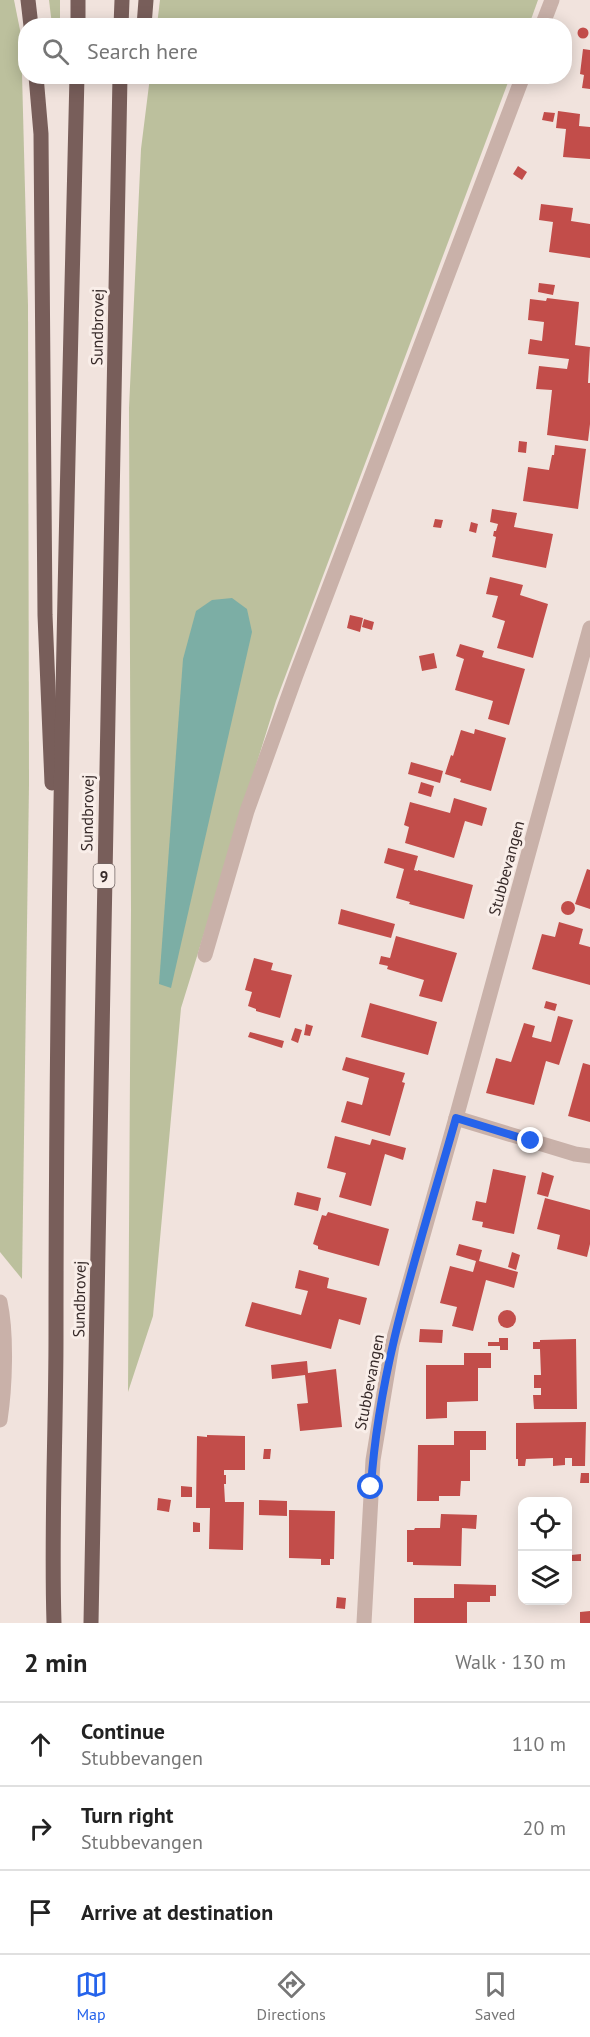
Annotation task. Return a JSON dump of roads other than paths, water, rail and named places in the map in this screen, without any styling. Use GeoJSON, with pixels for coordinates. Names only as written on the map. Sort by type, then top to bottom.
{"type":"FeatureCollection","features":[{"type":"Feature","properties":{"kind":"main road"},"geometry":{"type":"LineString","coordinates":[[28,0],[30,18]]}},
{"type":"Feature","properties":{"kind":"main road"},"geometry":{"type":"LineString","coordinates":[[78,0],[78,18]]}},
{"type":"Feature","properties":{"kind":"main road"},"geometry":{"type":"LineString","coordinates":[[121,18],[122,0]]}},
{"type":"Feature","properties":{"kind":"main road"},"geometry":{"type":"LineString","coordinates":[[145,18],[146,0]]}},
{"type":"Feature","properties":{"kind":"main road"},"geometry":{"type":"LineString","coordinates":[[37,84],[41,134],[45,615],[57,942]]}},
{"type":"Feature","properties":{"kind":"main road","name":"Sundbrovej"},"geometry":{"type":"LineString","coordinates":[[54,1623],[52,1561],[56,1348],[57,942],[76,84]]}},
{"type":"Feature","properties":{"kind":"main road","name":"Sundbrovej"},"geometry":{"type":"LineString","coordinates":[[91,1623],[120,84]]}},
{"type":"Feature","properties":{"kind":"main road"},"geometry":{"type":"LineString","coordinates":[[119,128],[130,84]]}},
{"type":"Feature","properties":{"kind":"street"},"geometry":{"type":"LineString","coordinates":[[545,18],[552,0]]}},
{"type":"Feature","properties":{"kind":"street"},"geometry":{"type":"LineString","coordinates":[[205,955],[248,812],[296,675],[520,84]]}},
{"type":"Feature","properties":{"kind":"street","name":"Stubbevangen"},"geometry":{"type":"LineString","coordinates":[[364,1623],[373,1460],[392,1345],[590,628]]}},
{"type":"Feature","properties":{"kind":"street"},"geometry":{"type":"LineString","coordinates":[[456,1118],[575,1154],[590,1156]]}},
{"type":"Feature","properties":{"kind":"street"},"geometry":{"type":"LineString","coordinates":[[0,1302],[3,1316],[3,1399],[0,1420]]}},
{"type":"Feature","properties":{"kind":"water"},"geometry":{"type":"Polygon","coordinates":[[[232,598],[247,609],[252,632],[171,988],[159,984],[183,659],[196,611],[212,600],[232,598]]]}}]}
